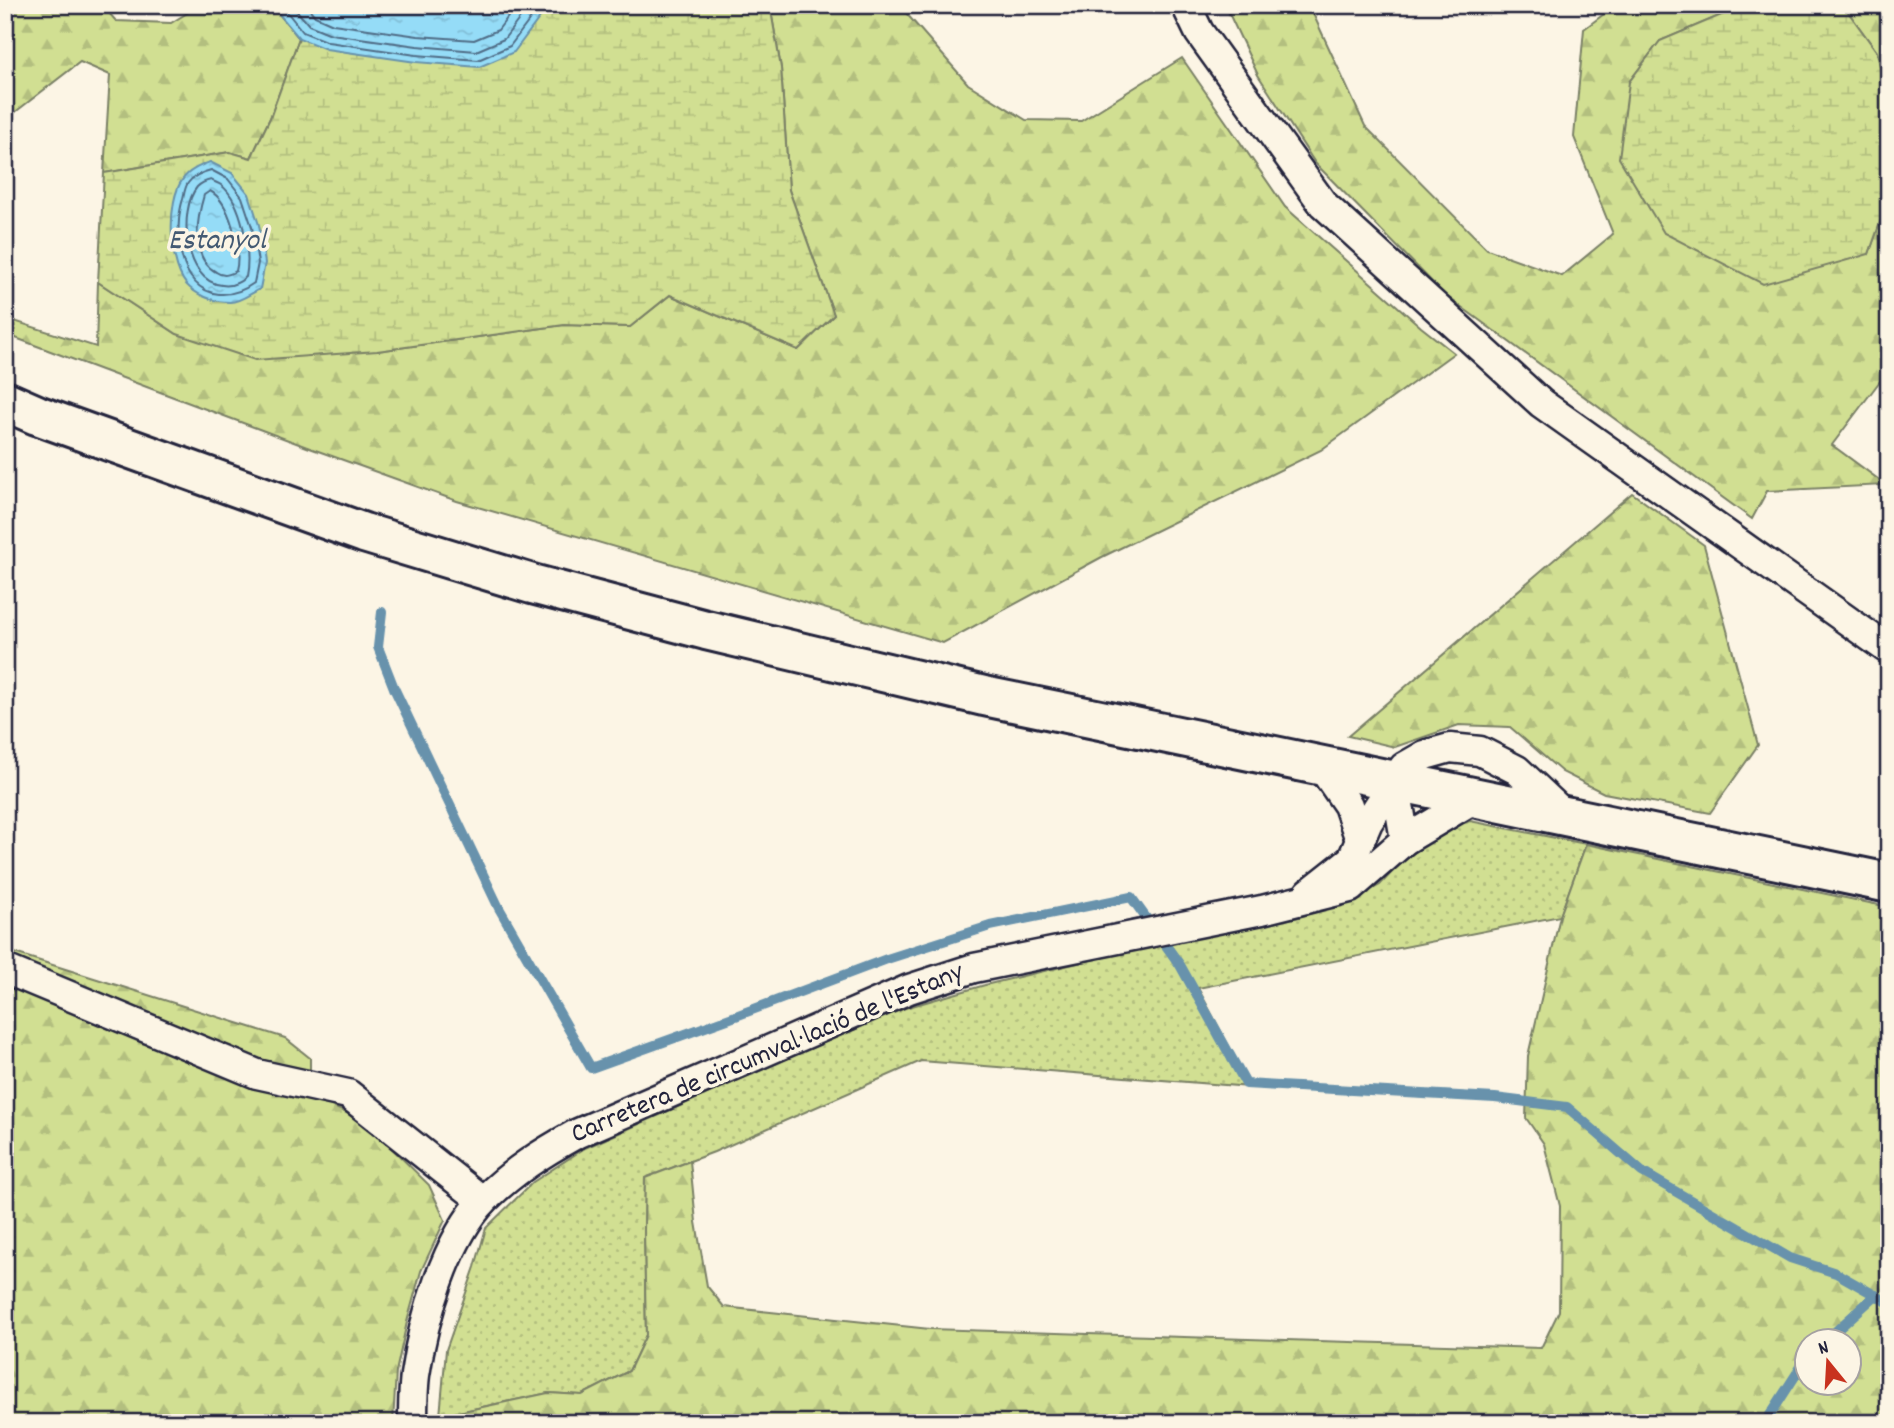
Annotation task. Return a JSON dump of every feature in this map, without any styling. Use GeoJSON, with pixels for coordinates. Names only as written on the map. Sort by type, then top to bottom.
{"type":"FeatureCollection","features":[{"type":"Feature","properties":{"kind":"main road"},"geometry":{"type":"LineString","coordinates":[[5,401],[364,533],[532,584],[706,630],[984,696],[1889,883]]}},
{"type":"Feature","properties":{"kind":"street"},"geometry":{"type":"LineString","coordinates":[[1186,5],[1199,32],[1323,204],[1541,403],[1889,650]]}},
{"type":"Feature","properties":{"kind":"street","name":"Carretera de circumval·lació de l'Estany"},"geometry":{"type":"LineString","coordinates":[[1302,899],[1352,859],[1368,822],[1404,767],[1424,755],[1450,748],[1480,751],[1517,771],[1566,816]]}},
{"type":"Feature","properties":{"kind":"street"},"geometry":{"type":"LineString","coordinates":[[1321,766],[1348,805],[1360,840]]}},
{"type":"Feature","properties":{"kind":"street"},"geometry":{"type":"LineString","coordinates":[[1395,781],[1405,840]]}},
{"type":"Feature","properties":{"kind":"street","name":"Carretera de circumval·lació de l'Estany"},"geometry":{"type":"LineString","coordinates":[[412,1423],[415,1375],[440,1277],[462,1230],[483,1201],[535,1157],[576,1134],[909,989],[974,968],[1262,910],[1350,888],[1405,840],[1477,797]]}},
{"type":"Feature","properties":{"kind":"street"},"geometry":{"type":"LineString","coordinates":[[5,969],[257,1074],[348,1094],[483,1201]]}},
{"type":"Feature","properties":{"kind":"green space"},"geometry":{"type":"Polygon","coordinates":[[[5,5],[102,5],[116,21],[171,23],[200,5],[280,5],[279,14],[299,38],[270,118],[251,158],[229,152],[104,173],[110,75],[80,62],[5,120],[5,5]]]}},
{"type":"Feature","properties":{"kind":"green space"},"geometry":{"type":"Polygon","coordinates":[[[280,5],[770,5],[781,68],[789,190],[834,315],[798,350],[670,295],[630,327],[564,325],[377,351],[255,360],[177,334],[98,282],[104,173],[230,152],[251,158],[270,118],[299,38],[279,14],[280,5]]]}},
{"type":"Feature","properties":{"kind":"green space"},"geometry":{"type":"Polygon","coordinates":[[[770,5],[899,5],[968,84],[1026,120],[1081,121],[1182,58],[1285,207],[1454,353],[1321,450],[1102,557],[943,643],[457,501],[5,334],[5,318],[96,347],[98,282],[177,334],[377,351],[564,325],[630,327],[670,295],[798,350],[834,315],[789,190],[781,68],[770,5]]]}},
{"type":"Feature","properties":{"kind":"green space"},"geometry":{"type":"Polygon","coordinates":[[[1225,5],[1309,5],[1365,126],[1487,249],[1562,276],[1613,234],[1574,137],[1584,29],[1616,5],[1745,5],[1660,41],[1629,82],[1869,254],[1889,197],[1889,375],[1883,377],[1832,445],[1886,485],[1767,491],[1752,519],[1445,295],[1315,163],[1258,75],[1225,5]]]}},
{"type":"Feature","properties":{"kind":"green space"},"geometry":{"type":"Polygon","coordinates":[[[1745,5],[1843,5],[1877,52],[1889,109],[1889,197],[1869,254],[1763,284],[1664,233],[1619,158],[1629,82],[1660,41],[1745,5]]]}},
{"type":"Feature","properties":{"kind":"green space"},"geometry":{"type":"Polygon","coordinates":[[[1843,5],[1889,5],[1889,109],[1877,52],[1843,5]]]}},
{"type":"Feature","properties":{"kind":"green space"},"geometry":{"type":"Polygon","coordinates":[[[1632,493],[1704,545],[1758,745],[1710,813],[1604,793],[1562,772],[1510,727],[1459,725],[1395,747],[1348,736],[1632,493]]]}},
{"type":"Feature","properties":{"kind":"green space"},"geometry":{"type":"Polygon","coordinates":[[[1470,821],[1586,844],[1560,916],[1198,988],[1251,1087],[921,1061],[714,1152],[645,1178],[646,1335],[629,1371],[582,1395],[548,1393],[440,1416],[446,1350],[486,1228],[533,1182],[585,1148],[905,1008],[985,985],[1112,955],[1299,917],[1348,902],[1380,885],[1414,849],[1440,830],[1470,821]]]}},
{"type":"Feature","properties":{"kind":"green space"},"geometry":{"type":"Polygon","coordinates":[[[1586,844],[1889,907],[1889,1423],[440,1423],[440,1416],[548,1393],[582,1395],[629,1371],[646,1335],[645,1178],[690,1161],[696,1222],[707,1286],[724,1307],[930,1329],[1541,1348],[1559,1311],[1560,1206],[1544,1144],[1526,1118],[1528,1056],[1560,916],[1586,844]]]}},
{"type":"Feature","properties":{"kind":"green space"},"geometry":{"type":"Polygon","coordinates":[[[5,950],[285,1038],[310,1058],[310,1096],[364,1121],[429,1185],[445,1220],[421,1271],[407,1322],[396,1372],[393,1423],[5,1423],[5,950]]]}},
{"type":"Feature","properties":{"kind":"water"},"geometry":{"type":"Polygon","coordinates":[[[280,5],[549,5],[514,52],[479,67],[416,62],[326,49],[299,38],[279,14],[280,5]]]}},
{"type":"Feature","properties":{"kind":"water","name":"Estanyol"},"geometry":{"type":"Polygon","coordinates":[[[210,162],[232,173],[249,194],[259,225],[265,263],[260,289],[234,302],[209,298],[190,288],[177,266],[174,251],[172,218],[178,189],[188,173],[210,162]]]}},
{"type":"Feature","properties":{"kind":"waterway"},"geometry":{"type":"LineString","coordinates":[[382,612],[378,647],[394,688],[499,908],[591,1068],[887,959],[990,926],[1131,897],[1180,965],[1246,1084],[1495,1098],[1567,1107],[1642,1172],[1790,1258],[1836,1273],[1889,1303]]}},
{"type":"Feature","properties":{"kind":"waterway"},"geometry":{"type":"LineString","coordinates":[[1842,1326],[1876,1295]]}},
{"type":"Feature","properties":{"kind":"waterway"},"geometry":{"type":"LineString","coordinates":[[1765,1423],[1792,1381]]}}]}
